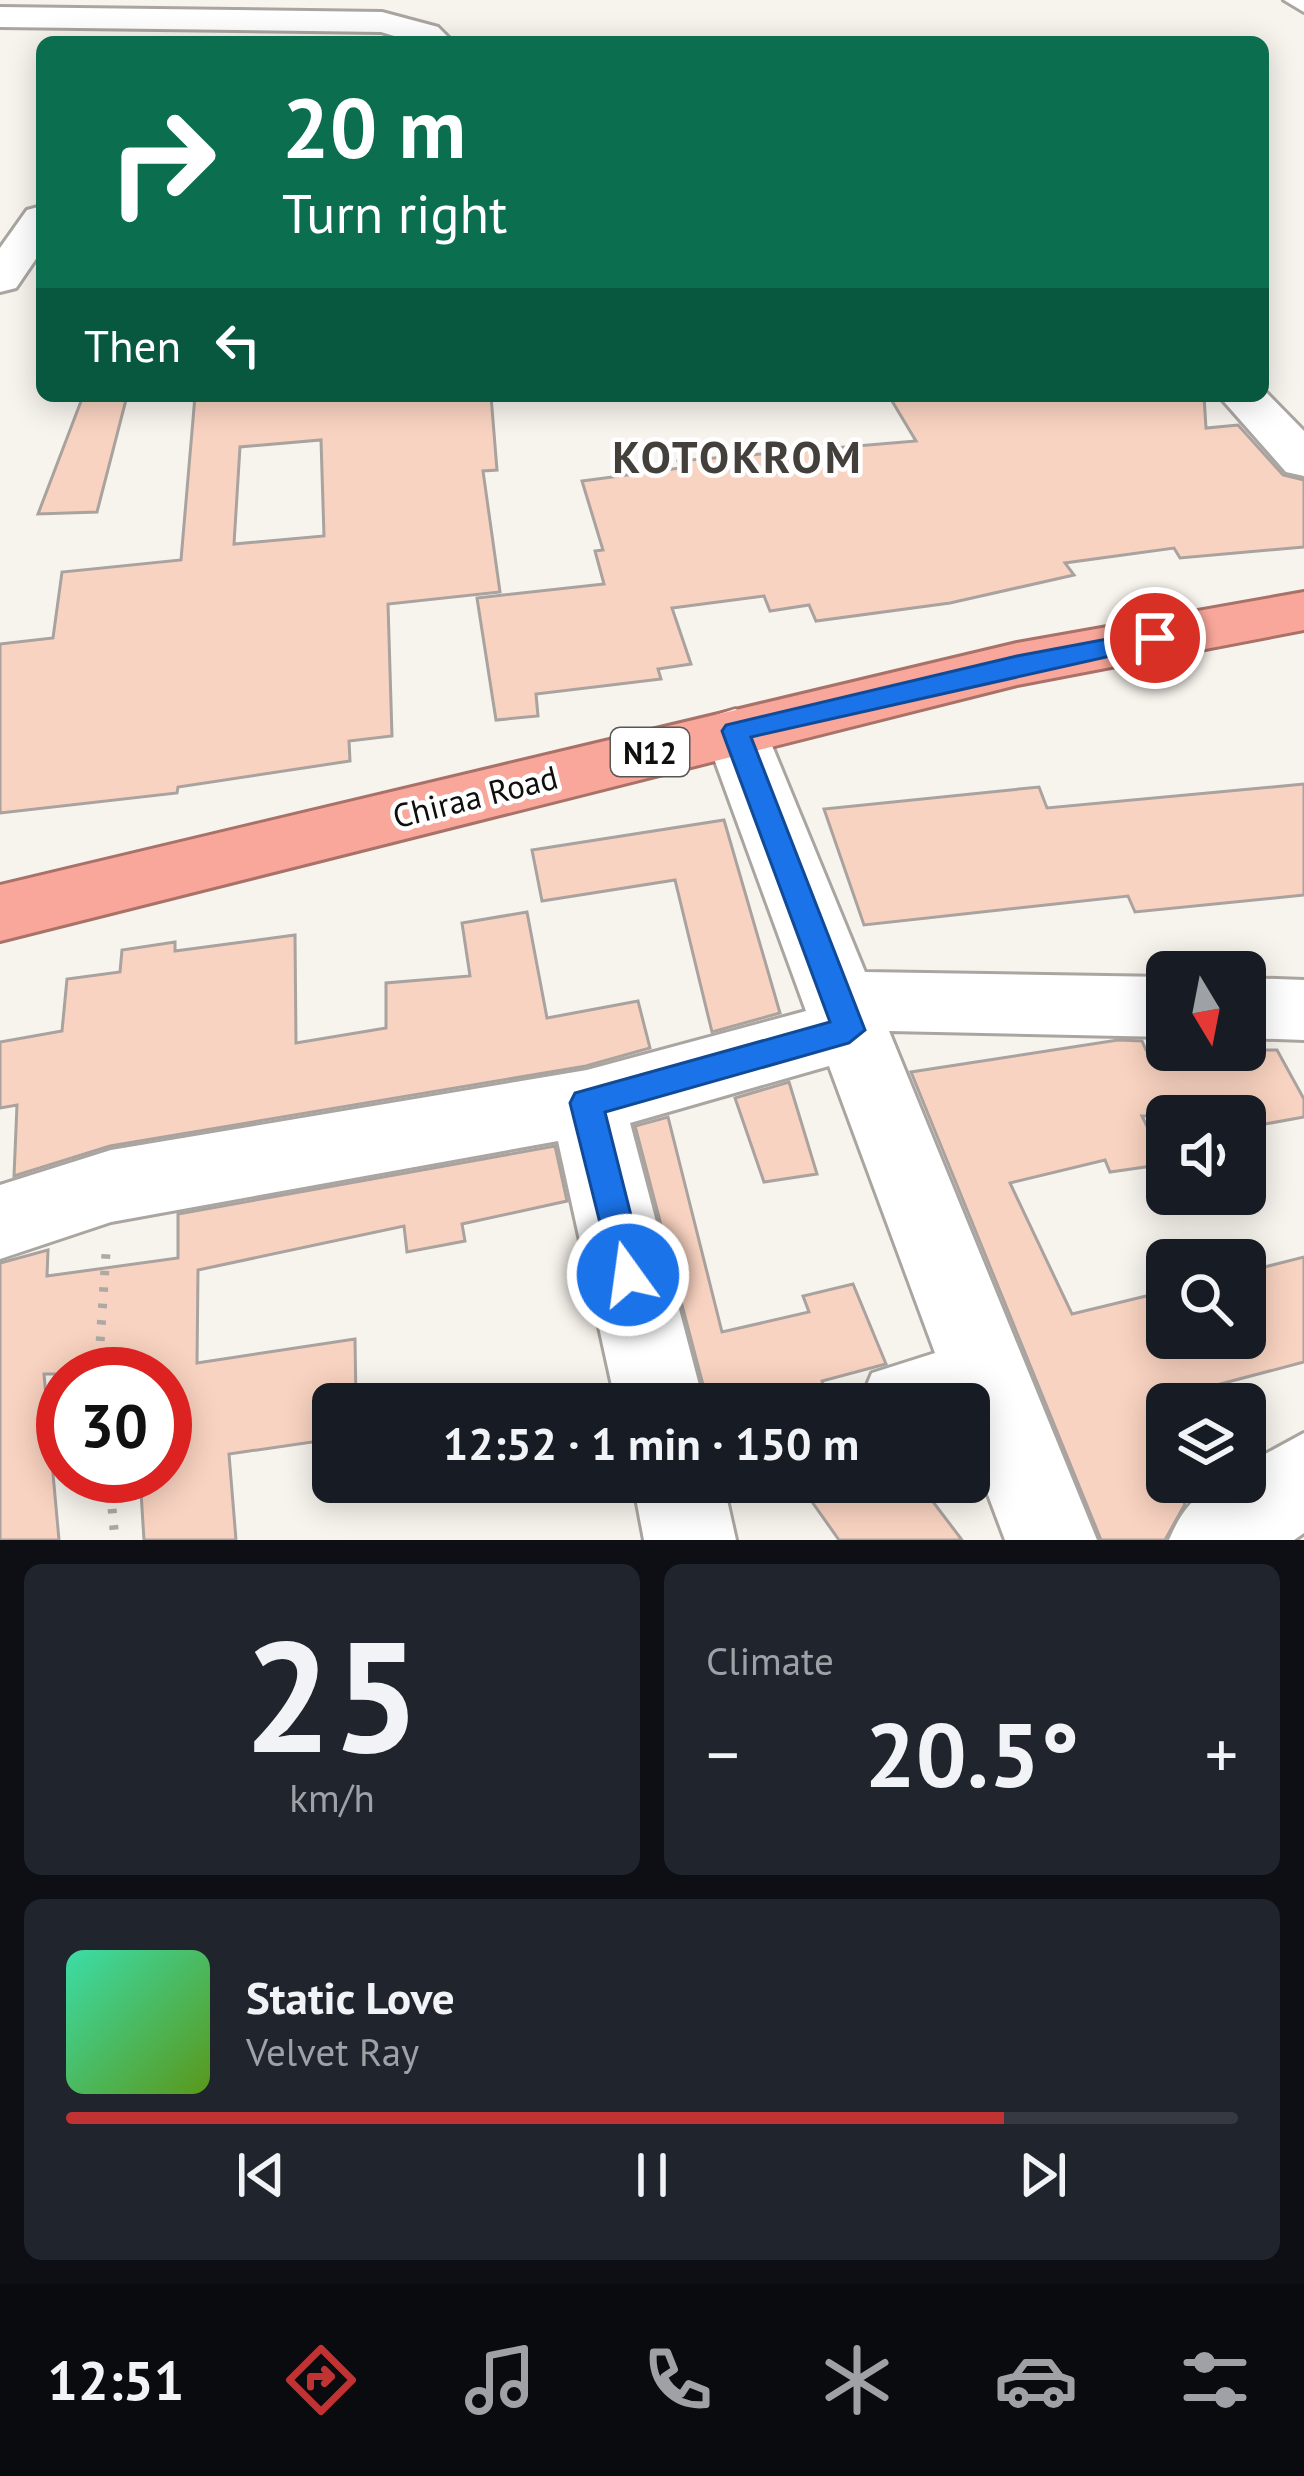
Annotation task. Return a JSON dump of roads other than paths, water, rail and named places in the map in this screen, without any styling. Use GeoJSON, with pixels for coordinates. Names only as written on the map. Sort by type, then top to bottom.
{"type":"FeatureCollection","features":[{"type":"Feature","properties":{"kind":"highway","name":"Chiraa Road"},"geometry":{"type":"LineString","coordinates":[[0,913],[1017,664],[1304,611]]}},
{"type":"Feature","properties":{"kind":"street"},"geometry":{"type":"LineString","coordinates":[[0,17],[382,22],[428,36]]}},
{"type":"Feature","properties":{"kind":"street"},"geometry":{"type":"LineString","coordinates":[[0,279],[36,228]]}},
{"type":"Feature","properties":{"kind":"street"},"geometry":{"type":"LineString","coordinates":[[1249,402],[1304,461]]}},
{"type":"Feature","properties":{"kind":"street"},"geometry":{"type":"LineString","coordinates":[[736,731],[843,1016],[1052,1540]]}},
{"type":"Feature","properties":{"kind":"street"},"geometry":{"type":"LineString","coordinates":[[0,1222],[111,1186],[587,1103],[843,1016],[1146,1008]]}},
{"type":"Feature","properties":{"kind":"street"},"geometry":{"type":"LineString","coordinates":[[1266,1009],[1304,1010]]}},
{"type":"Feature","properties":{"kind":"street"},"geometry":{"type":"LineString","coordinates":[[587,1103],[655,1383]]}},
{"type":"Feature","properties":{"kind":"street"},"geometry":{"type":"LineString","coordinates":[[1215,1540],[1304,1478]]}},
{"type":"Feature","properties":{"kind":"street"},"geometry":{"type":"LineString","coordinates":[[682,1503],[690,1540]]}},
{"type":"Feature","properties":{"kind":"district","name":"KOTOKROM"},"geometry":{"type":"Point","coordinates":[738,456]}}]}
